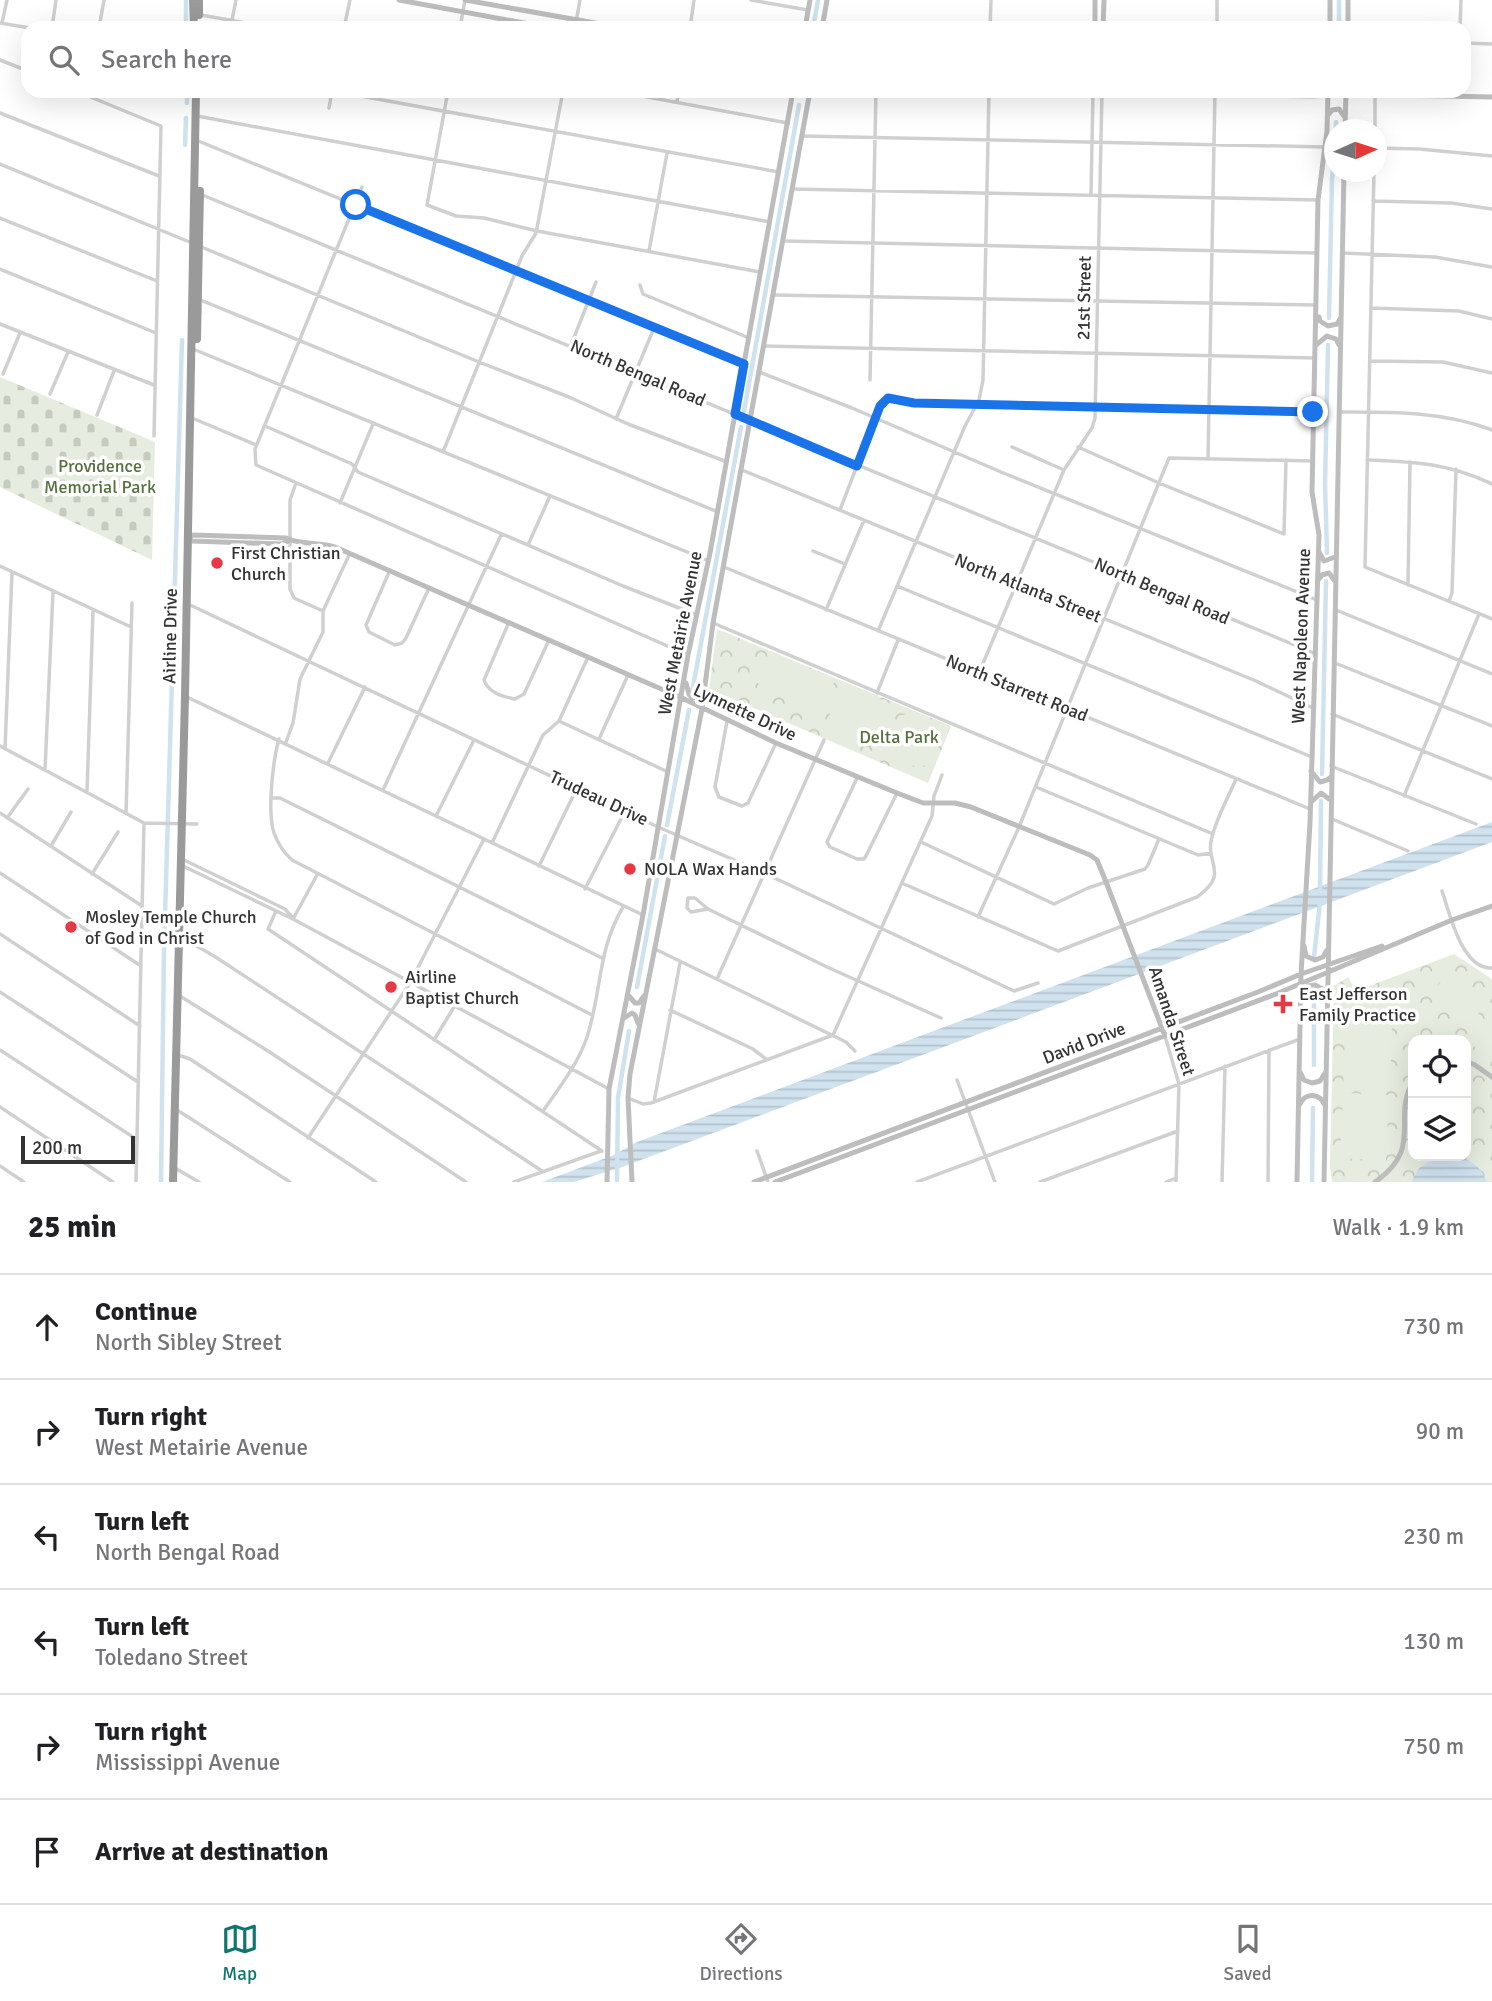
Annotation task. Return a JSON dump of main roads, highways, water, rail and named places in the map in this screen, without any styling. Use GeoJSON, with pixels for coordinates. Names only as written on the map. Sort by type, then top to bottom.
{"type":"FeatureCollection","features":[{"type":"Feature","properties":{"kind":"highway"},"geometry":{"type":"LineString","coordinates":[[193,0],[196,21]]}},
{"type":"Feature","properties":{"kind":"highway"},"geometry":{"type":"LineString","coordinates":[[196,15],[199,0]]}},
{"type":"Feature","properties":{"kind":"highway","name":"Airline Drive"},"geometry":{"type":"LineString","coordinates":[[175,1182],[181,937],[180,824],[187,697],[191,538],[198,98]]}},
{"type":"Feature","properties":{"kind":"highway","name":"Airline Drive"},"geometry":{"type":"LineString","coordinates":[[177,1110],[181,1056],[180,996]]}},
{"type":"Feature","properties":{"kind":"main road"},"geometry":{"type":"LineString","coordinates":[[399,0],[512,21]]}},
{"type":"Feature","properties":{"kind":"main road"},"geometry":{"type":"LineString","coordinates":[[465,0],[582,21]]}},
{"type":"Feature","properties":{"kind":"main road"},"geometry":{"type":"LineString","coordinates":[[806,21],[810,0]]}},
{"type":"Feature","properties":{"kind":"main road"},"geometry":{"type":"LineString","coordinates":[[823,21],[827,0]]}},
{"type":"Feature","properties":{"kind":"main road"},"geometry":{"type":"LineString","coordinates":[[1095,0],[1095,21]]}},
{"type":"Feature","properties":{"kind":"main road"},"geometry":{"type":"LineString","coordinates":[[1103,21],[1104,0]]}},
{"type":"Feature","properties":{"kind":"main road"},"geometry":{"type":"LineString","coordinates":[[1330,0],[1330,21]]}},
{"type":"Feature","properties":{"kind":"main road"},"geometry":{"type":"LineString","coordinates":[[1348,0],[1348,21]]}},
{"type":"Feature","properties":{"kind":"main road"},"geometry":{"type":"LineString","coordinates":[[1471,95],[1492,97]]}},
{"type":"Feature","properties":{"kind":"main road","name":"West Metairie Avenue"},"geometry":{"type":"LineString","coordinates":[[607,1182],[609,1088],[643,915],[688,655],[709,561],[793,98]]}},
{"type":"Feature","properties":{"kind":"main road","name":"West Metairie Avenue"},"geometry":{"type":"LineString","coordinates":[[632,1182],[628,1098],[639,1029],[702,709],[713,623],[809,98]]}},
{"type":"Feature","properties":{"kind":"main road","name":"West Napoleon Avenue"},"geometry":{"type":"LineString","coordinates":[[1297,1182],[1302,939],[1307,883],[1317,600],[1318,535],[1312,492],[1312,461],[1318,200],[1330,98]]}},
{"type":"Feature","properties":{"kind":"main road"},"geometry":{"type":"LineString","coordinates":[[1345,119],[1346,98]]}},
{"type":"Feature","properties":{"kind":"main road"},"geometry":{"type":"LineString","coordinates":[[1328,115],[1332,110],[1339,109],[1343,112],[1344,119]]}},
{"type":"Feature","properties":{"kind":"main road","name":"West Napoleon Avenue"},"geometry":{"type":"LineString","coordinates":[[1324,1182],[1344,182]]}},
{"type":"Feature","properties":{"kind":"main road"},"geometry":{"type":"LineString","coordinates":[[1317,308],[1320,321],[1328,326],[1337,324],[1341,317]]}},
{"type":"Feature","properties":{"kind":"main road"},"geometry":{"type":"LineString","coordinates":[[1316,345],[1323,338],[1332,337],[1336,339],[1341,352]]}},
{"type":"Feature","properties":{"kind":"main road"},"geometry":{"type":"LineString","coordinates":[[733,428],[739,422],[743,423],[748,435]]}},
{"type":"Feature","properties":{"kind":"main road","name":"Lynnette Drive"},"geometry":{"type":"LineString","coordinates":[[191,538],[282,544],[290,540],[319,543],[350,553],[682,698],[727,721],[857,778],[923,803],[955,803],[971,807],[1090,855],[1097,860],[1107,881],[1134,954]]}},
{"type":"Feature","properties":{"kind":"main road"},"geometry":{"type":"LineString","coordinates":[[1318,550],[1324,561],[1328,562],[1335,557]]}},
{"type":"Feature","properties":{"kind":"main road"},"geometry":{"type":"LineString","coordinates":[[1317,583],[1325,572],[1331,574],[1335,583]]}},
{"type":"Feature","properties":{"kind":"main road"},"geometry":{"type":"LineString","coordinates":[[685,673],[686,687],[692,698],[699,697],[705,683]]}},
{"type":"Feature","properties":{"kind":"main road"},"geometry":{"type":"LineString","coordinates":[[1311,771],[1320,782],[1331,776]]}},
{"type":"Feature","properties":{"kind":"main road"},"geometry":{"type":"LineString","coordinates":[[1310,806],[1321,793],[1328,796],[1331,802]]}},
{"type":"Feature","properties":{"kind":"main road","name":"David Drive"},"geometry":{"type":"LineString","coordinates":[[754,1182],[767,1180],[1164,1036],[1492,906]]}},
{"type":"Feature","properties":{"kind":"main road","name":"David Drive"},"geometry":{"type":"LineString","coordinates":[[775,1182],[967,1106],[1062,1065],[1328,964],[1424,931]]}},
{"type":"Feature","properties":{"kind":"main road"},"geometry":{"type":"LineString","coordinates":[[1302,939],[1306,956],[1311,959],[1323,957],[1328,946]]}},
{"type":"Feature","properties":{"kind":"main road","name":"Amanda Street"},"geometry":{"type":"LineString","coordinates":[[1134,954],[1164,1036]]}},
{"type":"Feature","properties":{"kind":"main road"},"geometry":{"type":"LineString","coordinates":[[1301,1000],[1304,990],[1315,985],[1324,989],[1328,996]]}},
{"type":"Feature","properties":{"kind":"main road"},"geometry":{"type":"LineString","coordinates":[[629,989],[629,997],[635,1003],[639,1003],[645,995]]}},
{"type":"Feature","properties":{"kind":"main road"},"geometry":{"type":"LineString","coordinates":[[623,1020],[627,1015],[635,1015],[639,1029]]}},
{"type":"Feature","properties":{"kind":"main road"},"geometry":{"type":"LineString","coordinates":[[1471,1063],[1492,1077]]}},
{"type":"Feature","properties":{"kind":"main road"},"geometry":{"type":"LineString","coordinates":[[1062,1065],[1065,1073]]}},
{"type":"Feature","properties":{"kind":"main road"},"geometry":{"type":"LineString","coordinates":[[1299,1069],[1304,1080],[1312,1083],[1320,1081],[1326,1068]]}},
{"type":"Feature","properties":{"kind":"main road"},"geometry":{"type":"LineString","coordinates":[[1375,1182],[1386,1174],[1401,1152],[1405,1140],[1408,1094]]}},
{"type":"Feature","properties":{"kind":"main road"},"geometry":{"type":"LineString","coordinates":[[1298,1111],[1302,1101],[1311,1095],[1321,1098],[1326,1111]]}},
{"type":"Feature","properties":{"kind":"water"},"geometry":{"type":"Polygon","coordinates":[[[1492,822],[1492,842],[625,1166],[574,1182],[542,1182],[614,1155],[637,1142],[1492,822]]]}},
{"type":"Feature","properties":{"kind":"water"},"geometry":{"type":"Polygon","coordinates":[[[1430,1161],[1469,1161],[1478,1168],[1487,1182],[1411,1182],[1419,1168],[1430,1161]]]}},
{"type":"Feature","properties":{"kind":"waterway"},"geometry":{"type":"LineString","coordinates":[[186,0],[186,21]]}},
{"type":"Feature","properties":{"kind":"waterway"},"geometry":{"type":"LineString","coordinates":[[814,21],[818,0]]}},
{"type":"Feature","properties":{"kind":"waterway"},"geometry":{"type":"LineString","coordinates":[[1339,0],[1339,21]]}},
{"type":"Feature","properties":{"kind":"waterway"},"geometry":{"type":"LineString","coordinates":[[187,98],[187,103]]}},
{"type":"Feature","properties":{"kind":"waterway"},"geometry":{"type":"LineString","coordinates":[[744,411],[799,105]]}},
{"type":"Feature","properties":{"kind":"waterway"},"geometry":{"type":"LineString","coordinates":[[185,145],[186,118]]}},
{"type":"Feature","properties":{"kind":"waterway"},"geometry":{"type":"LineString","coordinates":[[1329,318],[1332,182]]}},
{"type":"Feature","properties":{"kind":"waterway"},"geometry":{"type":"LineString","coordinates":[[161,1182],[164,950],[182,340]]}},
{"type":"Feature","properties":{"kind":"waterway"},"geometry":{"type":"LineString","coordinates":[[1327,553],[1325,484],[1328,345]]}},
{"type":"Feature","properties":{"kind":"waterway"},"geometry":{"type":"LineString","coordinates":[[692,692],[741,427]]}},
{"type":"Feature","properties":{"kind":"waterway"},"geometry":{"type":"LineString","coordinates":[[1322,774],[1326,581]]}},
{"type":"Feature","properties":{"kind":"waterway"},"geometry":{"type":"LineString","coordinates":[[667,825],[689,710]]}},
{"type":"Feature","properties":{"kind":"waterway"},"geometry":{"type":"LineString","coordinates":[[1320,890],[1321,801]]}},
{"type":"Feature","properties":{"kind":"waterway"},"geometry":{"type":"LineString","coordinates":[[637,987],[665,836]]}},
{"type":"Feature","properties":{"kind":"waterway"},"geometry":{"type":"LineString","coordinates":[[1314,957],[1320,902]]}},
{"type":"Feature","properties":{"kind":"waterway"},"geometry":{"type":"LineString","coordinates":[[1314,988],[1314,1065]]}},
{"type":"Feature","properties":{"kind":"waterway"},"geometry":{"type":"LineString","coordinates":[[617,1182],[618,1098],[629,1031]]}},
{"type":"Feature","properties":{"kind":"waterway"},"geometry":{"type":"LineString","coordinates":[[1312,1182],[1313,1108]]}},
{"type":"Feature","properties":{"kind":"place","name":"First Christian Church"},"geometry":{"type":"Point","coordinates":[217,563]}},
{"type":"Feature","properties":{"kind":"place","name":"NOLA Wax Hands"},"geometry":{"type":"Point","coordinates":[630,869]}},
{"type":"Feature","properties":{"kind":"place","name":"Mosley Temple Church of God in Christ"},"geometry":{"type":"Point","coordinates":[71,927]}},
{"type":"Feature","properties":{"kind":"place","name":"Airline Baptist Church"},"geometry":{"type":"Point","coordinates":[391,987]}},
{"type":"Feature","properties":{"kind":"place","name":"East Jefferson Family Practice"},"geometry":{"type":"Point","coordinates":[1283,1004]}},
{"type":"Feature","properties":{"kind":"park label","name":"Providence Memorial Park"},"geometry":{"type":"Point","coordinates":[100,476]}},
{"type":"Feature","properties":{"kind":"park label","name":"Delta Park"},"geometry":{"type":"Point","coordinates":[899,737]}}]}
